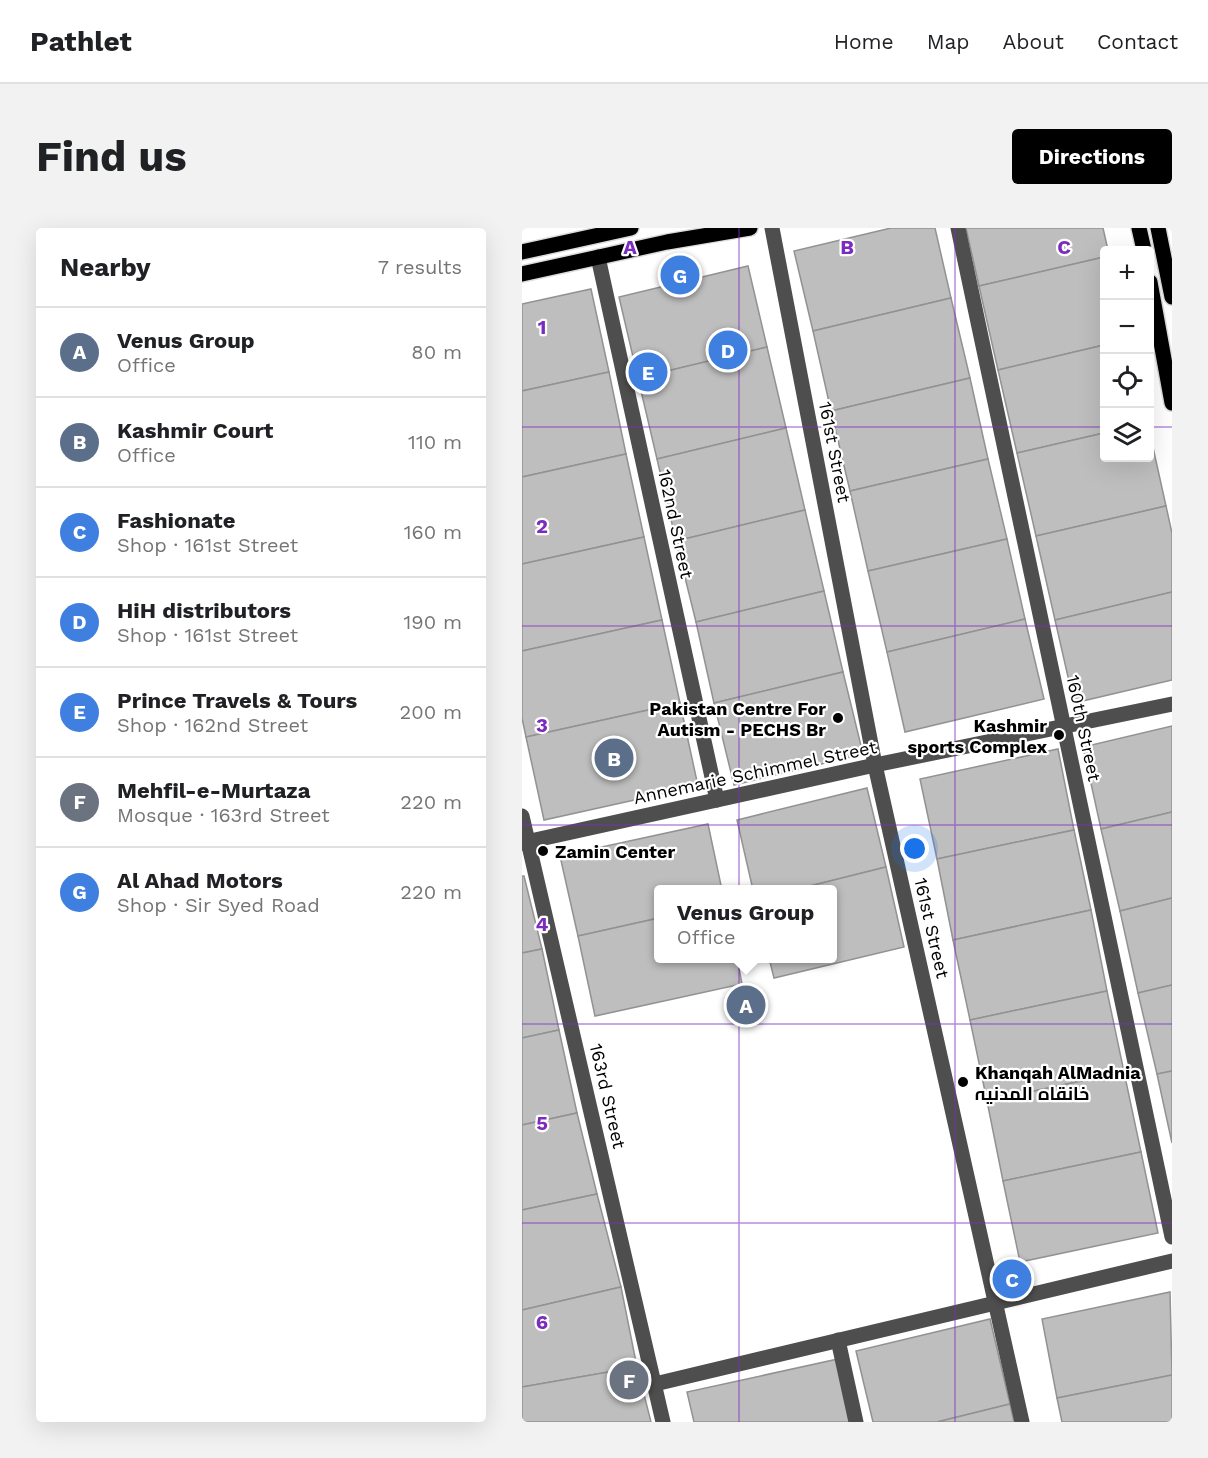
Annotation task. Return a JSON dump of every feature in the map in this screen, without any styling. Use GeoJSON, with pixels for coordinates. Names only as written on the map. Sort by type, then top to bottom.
{"type":"FeatureCollection","features":[{"type":"Feature","properties":{"kind":"main road"},"geometry":{"type":"LineString","coordinates":[[522,274],[598,257],[665,235],[750,228]]}},
{"type":"Feature","properties":{"kind":"main road"},"geometry":{"type":"LineString","coordinates":[[1139,228],[1143,246]]}},
{"type":"Feature","properties":{"kind":"main road"},"geometry":{"type":"LineString","coordinates":[[1158,228],[1172,297]]}},
{"type":"Feature","properties":{"kind":"main road"},"geometry":{"type":"LineString","coordinates":[[522,252],[622,229]]}},
{"type":"Feature","properties":{"kind":"main road"},"geometry":{"type":"LineString","coordinates":[[1152,300],[1172,403]]}},
{"type":"Feature","properties":{"kind":"street","name":"161st Street"},"geometry":{"type":"LineString","coordinates":[[772,228],[875,765],[1022,1422]]}},
{"type":"Feature","properties":{"kind":"street","name":"160th Street"},"geometry":{"type":"LineString","coordinates":[[958,228],[1172,1237]]}},
{"type":"Feature","properties":{"kind":"street","name":"162nd Street"},"geometry":{"type":"LineString","coordinates":[[598,257],[717,800]]}},
{"type":"Feature","properties":{"kind":"street","name":"Annemarie Schimmel Street"},"geometry":{"type":"LineString","coordinates":[[525,842],[875,765],[1172,704]]}},
{"type":"Feature","properties":{"kind":"street","name":"163rd Street"},"geometry":{"type":"LineString","coordinates":[[522,816],[525,842],[663,1422]]}},
{"type":"Feature","properties":{"kind":"street"},"geometry":{"type":"LineString","coordinates":[[655,1384],[1172,1261]]}},
{"type":"Feature","properties":{"kind":"street"},"geometry":{"type":"LineString","coordinates":[[838,1340],[856,1422]]}},
{"type":"Feature","properties":{"kind":"building"},"geometry":{"type":"Polygon","coordinates":[[[891,228],[935,228],[951,298],[813,331],[794,251],[891,228]]]}},
{"type":"Feature","properties":{"kind":"building"},"geometry":{"type":"Polygon","coordinates":[[[966,228],[1103,228],[1107,246],[1100,246],[1100,258],[979,286],[966,228]]]}},
{"type":"Feature","properties":{"kind":"building"},"geometry":{"type":"Polygon","coordinates":[[[1100,258],[1100,346],[998,370],[979,286],[1100,258]]]}},
{"type":"Feature","properties":{"kind":"building"},"geometry":{"type":"Polygon","coordinates":[[[748,266],[767,347],[638,378],[619,297],[748,266]]]}},
{"type":"Feature","properties":{"kind":"building"},"geometry":{"type":"Polygon","coordinates":[[[591,289],[609,372],[522,391],[522,304],[591,289]]]}},
{"type":"Feature","properties":{"kind":"building"},"geometry":{"type":"Polygon","coordinates":[[[951,298],[970,378],[831,411],[813,331],[951,298]]]}},
{"type":"Feature","properties":{"kind":"building"},"geometry":{"type":"Polygon","coordinates":[[[1100,346],[1100,434],[1017,453],[998,370],[1100,346]]]}},
{"type":"Feature","properties":{"kind":"building"},"geometry":{"type":"Polygon","coordinates":[[[767,347],[786,428],[657,459],[638,378],[767,347]]]}},
{"type":"Feature","properties":{"kind":"building"},"geometry":{"type":"Polygon","coordinates":[[[609,372],[626,454],[522,477],[522,391],[609,372]]]}},
{"type":"Feature","properties":{"kind":"building"},"geometry":{"type":"Polygon","coordinates":[[[970,378],[988,459],[850,491],[831,411],[970,378]]]}},
{"type":"Feature","properties":{"kind":"building"},"geometry":{"type":"Polygon","coordinates":[[[786,428],[805,510],[676,541],[657,459],[786,428]]]}},
{"type":"Feature","properties":{"kind":"building"},"geometry":{"type":"Polygon","coordinates":[[[1100,434],[1100,462],[1154,462],[1154,452],[1166,506],[1036,536],[1017,453],[1100,434]]]}},
{"type":"Feature","properties":{"kind":"building"},"geometry":{"type":"Polygon","coordinates":[[[626,454],[644,537],[522,564],[522,477],[626,454]]]}},
{"type":"Feature","properties":{"kind":"building"},"geometry":{"type":"Polygon","coordinates":[[[988,459],[1007,539],[868,571],[850,491],[988,459]]]}},
{"type":"Feature","properties":{"kind":"building"},"geometry":{"type":"Polygon","coordinates":[[[1166,506],[1172,533],[1172,592],[1055,620],[1036,536],[1166,506]]]}},
{"type":"Feature","properties":{"kind":"building"},"geometry":{"type":"Polygon","coordinates":[[[805,510],[824,591],[696,622],[676,541],[805,510]]]}},
{"type":"Feature","properties":{"kind":"building"},"geometry":{"type":"Polygon","coordinates":[[[644,537],[662,620],[522,651],[522,564],[644,537]]]}},
{"type":"Feature","properties":{"kind":"building"},"geometry":{"type":"Polygon","coordinates":[[[1007,539],[1025,619],[887,652],[868,571],[1007,539]]]}},
{"type":"Feature","properties":{"kind":"building"},"geometry":{"type":"Polygon","coordinates":[[[824,591],[843,672],[714,703],[696,622],[824,591]]]}},
{"type":"Feature","properties":{"kind":"building"},"geometry":{"type":"Polygon","coordinates":[[[1172,592],[1172,680],[1074,703],[1055,620],[1172,592]]]}},
{"type":"Feature","properties":{"kind":"building"},"geometry":{"type":"Polygon","coordinates":[[[1025,619],[1044,699],[905,732],[887,652],[1025,619]]]}},
{"type":"Feature","properties":{"kind":"building"},"geometry":{"type":"Polygon","coordinates":[[[662,620],[680,703],[526,737],[522,718],[522,651],[662,620]]]}},
{"type":"Feature","properties":{"kind":"building"},"geometry":{"type":"Polygon","coordinates":[[[843,672],[863,754],[734,785],[714,703],[843,672]]]}},
{"type":"Feature","properties":{"kind":"building"},"geometry":{"type":"Polygon","coordinates":[[[680,703],[698,786],[544,820],[526,737],[680,703]]]}},
{"type":"Feature","properties":{"kind":"building"},"geometry":{"type":"Polygon","coordinates":[[[1172,726],[1172,812],[1101,829],[1083,747],[1172,726]]]}},
{"type":"Feature","properties":{"kind":"building"},"geometry":{"type":"Polygon","coordinates":[[[1058,749],[1074,830],[937,859],[920,779],[1058,749]]]}},
{"type":"Feature","properties":{"kind":"building"},"geometry":{"type":"Polygon","coordinates":[[[867,788],[886,867],[814,885],[752,885],[737,820],[867,788]]]}},
{"type":"Feature","properties":{"kind":"building"},"geometry":{"type":"Polygon","coordinates":[[[1172,812],[1172,898],[1120,911],[1101,829],[1172,812]]]}},
{"type":"Feature","properties":{"kind":"building"},"geometry":{"type":"Polygon","coordinates":[[[708,824],[721,885],[654,885],[654,919],[578,936],[560,856],[708,824]]]}},
{"type":"Feature","properties":{"kind":"building"},"geometry":{"type":"Polygon","coordinates":[[[1074,830],[1091,910],[953,940],[937,859],[1074,830]]]}},
{"type":"Feature","properties":{"kind":"building"},"geometry":{"type":"Polygon","coordinates":[[[886,867],[904,947],[837,963],[837,885],[814,885],[886,867]]]}},
{"type":"Feature","properties":{"kind":"building"},"geometry":{"type":"Polygon","coordinates":[[[522,876],[524,876],[542,949],[522,953],[522,876]]]}},
{"type":"Feature","properties":{"kind":"building"},"geometry":{"type":"Polygon","coordinates":[[[1172,898],[1172,985],[1138,993],[1120,911],[1172,898]]]}},
{"type":"Feature","properties":{"kind":"building"},"geometry":{"type":"Polygon","coordinates":[[[1091,910],[1107,991],[970,1020],[953,940],[1091,910]]]}},
{"type":"Feature","properties":{"kind":"building"},"geometry":{"type":"Polygon","coordinates":[[[654,919],[654,963],[738,963],[742,984],[595,1016],[578,936],[654,919]]]}},
{"type":"Feature","properties":{"kind":"building"},"geometry":{"type":"Polygon","coordinates":[[[542,949],[559,1030],[522,1038],[522,953],[542,949]]]}},
{"type":"Feature","properties":{"kind":"building"},"geometry":{"type":"Polygon","coordinates":[[[770,963],[837,963],[774,978],[770,963]]]}},
{"type":"Feature","properties":{"kind":"building"},"geometry":{"type":"Polygon","coordinates":[[[1172,985],[1172,1071],[1157,1074],[1138,993],[1172,985]]]}},
{"type":"Feature","properties":{"kind":"building"},"geometry":{"type":"Polygon","coordinates":[[[1107,991],[1124,1072],[987,1101],[970,1020],[1107,991]]]}},
{"type":"Feature","properties":{"kind":"building"},"geometry":{"type":"Polygon","coordinates":[[[559,1030],[577,1113],[522,1125],[522,1038],[559,1030]]]}},
{"type":"Feature","properties":{"kind":"building"},"geometry":{"type":"Polygon","coordinates":[[[1172,1071],[1172,1143],[1157,1074],[1172,1071]]]}},
{"type":"Feature","properties":{"kind":"building"},"geometry":{"type":"Polygon","coordinates":[[[1124,1072],[1141,1152],[1003,1181],[987,1101],[1124,1072]]]}},
{"type":"Feature","properties":{"kind":"building"},"geometry":{"type":"Polygon","coordinates":[[[577,1113],[597,1194],[522,1210],[522,1125],[577,1113]]]}},
{"type":"Feature","properties":{"kind":"building"},"geometry":{"type":"Polygon","coordinates":[[[1141,1152],[1158,1233],[1020,1262],[1003,1181],[1141,1152]]]}},
{"type":"Feature","properties":{"kind":"building"},"geometry":{"type":"Polygon","coordinates":[[[597,1194],[621,1287],[522,1310],[522,1210],[597,1194]]]}},
{"type":"Feature","properties":{"kind":"building"},"geometry":{"type":"Polygon","coordinates":[[[621,1287],[637,1367],[522,1387],[522,1310],[621,1287]]]}},
{"type":"Feature","properties":{"kind":"building"},"geometry":{"type":"Polygon","coordinates":[[[1170,1292],[1172,1375],[1057,1398],[1042,1319],[1170,1292]]]}},
{"type":"Feature","properties":{"kind":"building"},"geometry":{"type":"Polygon","coordinates":[[[990,1319],[1010,1404],[937,1422],[873,1422],[856,1351],[990,1319]]]}},
{"type":"Feature","properties":{"kind":"building"},"geometry":{"type":"Polygon","coordinates":[[[838,1359],[850,1422],[694,1422],[687,1392],[838,1359]]]}},
{"type":"Feature","properties":{"kind":"building"},"geometry":{"type":"Polygon","coordinates":[[[637,1367],[651,1422],[522,1422],[522,1387],[637,1367]]]}},
{"type":"Feature","properties":{"kind":"building"},"geometry":{"type":"Polygon","coordinates":[[[1172,1375],[1172,1422],[1062,1422],[1057,1398],[1172,1375]]]}},
{"type":"Feature","properties":{"kind":"building"},"geometry":{"type":"Polygon","coordinates":[[[1010,1404],[1014,1422],[937,1422],[1010,1404]]]}},
{"type":"Feature","properties":{"kind":"place","name":"Al Ahad Motors"},"geometry":{"type":"Point","coordinates":[680,275]}},
{"type":"Feature","properties":{"kind":"place","name":"HiH distributors"},"geometry":{"type":"Point","coordinates":[728,350]}},
{"type":"Feature","properties":{"kind":"place","name":"Prince Travels & Tours"},"geometry":{"type":"Point","coordinates":[648,372]}},
{"type":"Feature","properties":{"kind":"place","name":"Pakistan Centre For Autism - PECHS Br"},"geometry":{"type":"Point","coordinates":[838,718]}},
{"type":"Feature","properties":{"kind":"place","name":"Kashmir sports Complex"},"geometry":{"type":"Point","coordinates":[1059,735]}},
{"type":"Feature","properties":{"kind":"place","name":"Kashmir Court"},"geometry":{"type":"Point","coordinates":[614,758]}},
{"type":"Feature","properties":{"kind":"place","name":"Zamin Center"},"geometry":{"type":"Point","coordinates":[543,851]}},
{"type":"Feature","properties":{"kind":"place","name":"Venus Group"},"geometry":{"type":"Point","coordinates":[746,1005]}},
{"type":"Feature","properties":{"kind":"place","name":"Khanqah AlMadnia خانقاہ المدنیہ"},"geometry":{"type":"Point","coordinates":[963,1082]}},
{"type":"Feature","properties":{"kind":"place","name":"Fashionate"},"geometry":{"type":"Point","coordinates":[1012,1279]}},
{"type":"Feature","properties":{"kind":"place","name":"Mehfil-e-Murtaza"},"geometry":{"type":"Point","coordinates":[629,1380]}}]}
